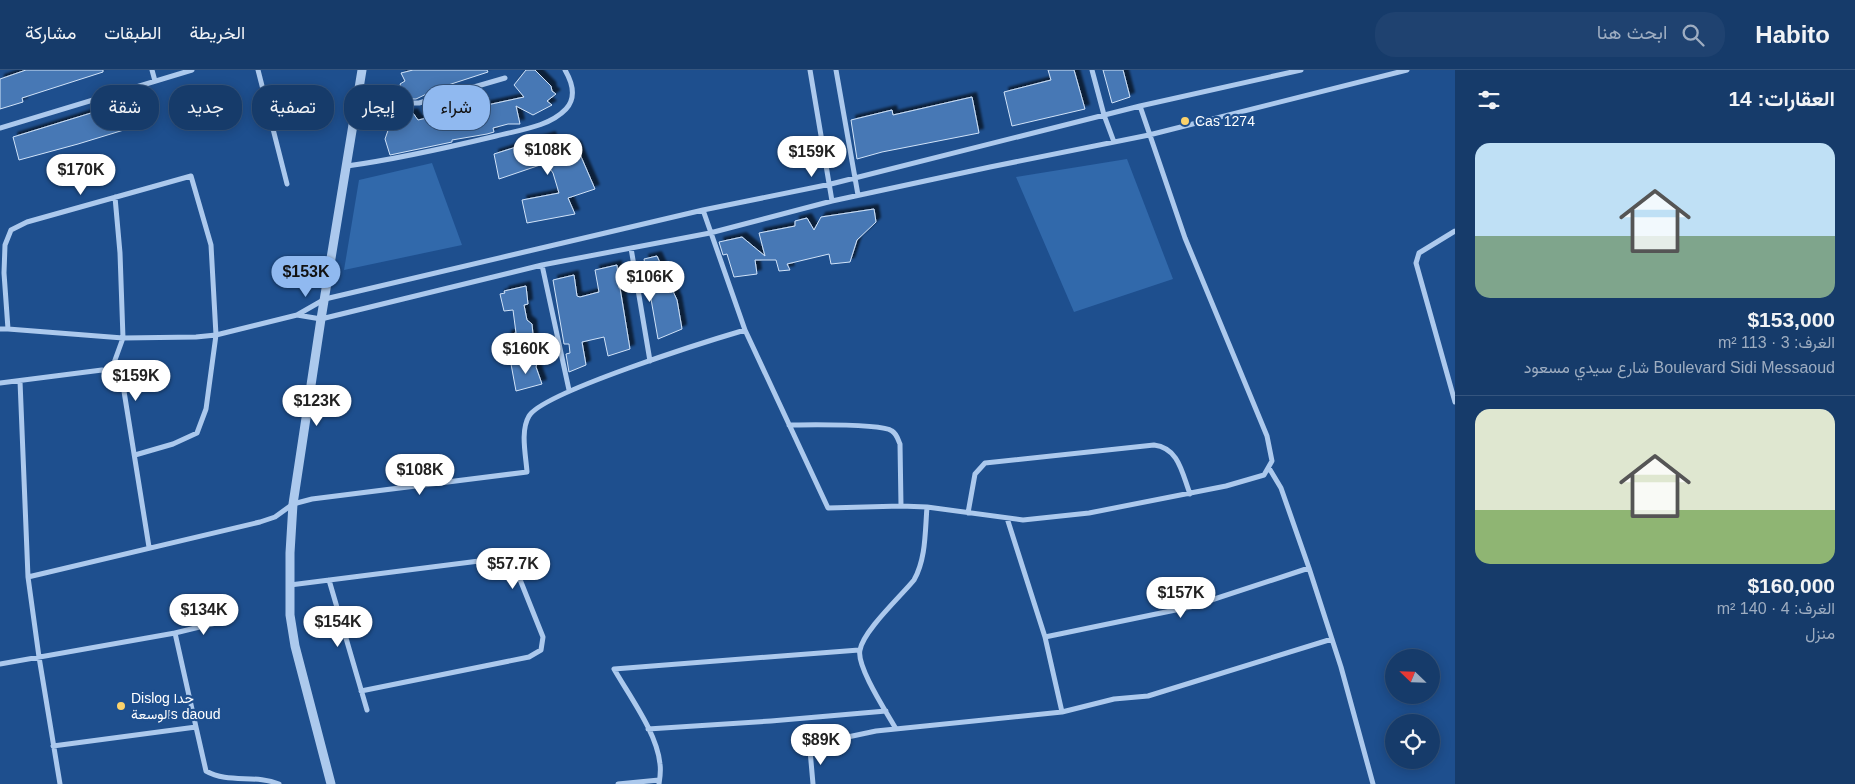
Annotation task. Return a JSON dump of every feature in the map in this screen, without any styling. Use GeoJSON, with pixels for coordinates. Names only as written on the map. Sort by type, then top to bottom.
{"type":"FeatureCollection","features":[{"type":"Feature","properties":{"kind":"street"},"geometry":{"type":"LineString","coordinates":[[152,70],[155,81]]}},
{"type":"Feature","properties":{"kind":"street"},"geometry":{"type":"LineString","coordinates":[[0,128],[192,70]]}},
{"type":"Feature","properties":{"kind":"street"},"geometry":{"type":"LineString","coordinates":[[258,70],[287,184]]}},
{"type":"Feature","properties":{"kind":"street"},"geometry":{"type":"LineString","coordinates":[[360,85],[362,70]]}},
{"type":"Feature","properties":{"kind":"street"},"geometry":{"type":"LineString","coordinates":[[347,166],[429,153],[539,125],[557,116],[567,108],[572,96],[572,82],[565,70]]}},
{"type":"Feature","properties":{"kind":"street"},"geometry":{"type":"LineString","coordinates":[[810,70],[832,201]]}},
{"type":"Feature","properties":{"kind":"street"},"geometry":{"type":"LineString","coordinates":[[836,70],[858,195]]}},
{"type":"Feature","properties":{"kind":"street"},"geometry":{"type":"LineString","coordinates":[[1092,70],[1104,115],[1114,142]]}},
{"type":"Feature","properties":{"kind":"street"},"geometry":{"type":"LineString","coordinates":[[0,329],[123,338],[216,335],[297,315],[326,299],[703,210],[830,184],[1140,106],[1301,70]]}},
{"type":"Feature","properties":{"kind":"street"},"geometry":{"type":"LineString","coordinates":[[297,315],[321,320],[542,265],[710,233],[858,195],[1149,135],[1407,70]]}},
{"type":"Feature","properties":{"kind":"street"},"geometry":{"type":"LineString","coordinates":[[413,103],[419,103],[505,78]]}},
{"type":"Feature","properties":{"kind":"street"},"geometry":{"type":"LineString","coordinates":[[703,210],[745,330],[828,508],[901,506],[1023,520],[1089,513],[1226,486],[1264,475],[1272,460],[1267,436],[1185,238],[1140,106]]}},
{"type":"Feature","properties":{"kind":"street"},"geometry":{"type":"LineString","coordinates":[[331,784],[295,646],[290,615],[290,585],[293,504],[353,130]]}},
{"type":"Feature","properties":{"kind":"street"},"geometry":{"type":"LineString","coordinates":[[8,329],[4,273],[5,245],[11,230],[27,222],[192,176],[211,244],[216,335],[206,408],[197,433],[173,444],[135,456]]}},
{"type":"Feature","properties":{"kind":"street"},"geometry":{"type":"LineString","coordinates":[[111,371],[123,338],[120,253],[115,197]]}},
{"type":"Feature","properties":{"kind":"street"},"geometry":{"type":"LineString","coordinates":[[1455,231],[1418,253],[1416,263],[1455,402]]}},
{"type":"Feature","properties":{"kind":"street"},"geometry":{"type":"LineString","coordinates":[[631,248],[650,361]]}},
{"type":"Feature","properties":{"kind":"street"},"geometry":{"type":"LineString","coordinates":[[542,265],[569,390]]}},
{"type":"Feature","properties":{"kind":"street"},"geometry":{"type":"LineString","coordinates":[[28,577],[275,517],[293,504],[312,499],[527,472],[525,425],[529,414],[541,405],[569,390],[707,341],[745,330]]}},
{"type":"Feature","properties":{"kind":"street"},"geometry":{"type":"LineString","coordinates":[[0,383],[102,370],[111,371],[118,376],[123,385],[149,547]]}},
{"type":"Feature","properties":{"kind":"street"},"geometry":{"type":"LineString","coordinates":[[20,381],[28,577],[60,784]]}},
{"type":"Feature","properties":{"kind":"street"},"geometry":{"type":"LineString","coordinates":[[789,425],[846,425],[884,428],[892,431],[900,444],[901,506]]}},
{"type":"Feature","properties":{"kind":"street"},"geometry":{"type":"LineString","coordinates":[[968,513],[975,474],[985,462],[1154,445],[1165,446],[1174,454],[1190,494]]}},
{"type":"Feature","properties":{"kind":"street"},"geometry":{"type":"LineString","coordinates":[[1269,468],[1281,488],[1309,568],[1332,639],[1373,784]]}},
{"type":"Feature","properties":{"kind":"street"},"geometry":{"type":"LineString","coordinates":[[896,729],[861,663],[860,650],[863,640],[918,574],[922,560],[927,508]]}},
{"type":"Feature","properties":{"kind":"street"},"geometry":{"type":"LineString","coordinates":[[1007,518],[1045,637],[1062,712]]}},
{"type":"Feature","properties":{"kind":"street"},"geometry":{"type":"LineString","coordinates":[[290,585],[487,560],[503,562],[517,572],[543,637],[541,650],[529,657],[362,691]]}},
{"type":"Feature","properties":{"kind":"street"},"geometry":{"type":"LineString","coordinates":[[1045,637],[1190,607],[1309,568]]}},
{"type":"Feature","properties":{"kind":"street"},"geometry":{"type":"LineString","coordinates":[[329,580],[367,710]]}},
{"type":"Feature","properties":{"kind":"street"},"geometry":{"type":"LineString","coordinates":[[0,664],[175,633],[228,620]]}},
{"type":"Feature","properties":{"kind":"street"},"geometry":{"type":"LineString","coordinates":[[175,633],[206,771],[213,776],[222,778],[264,779],[279,784]]}},
{"type":"Feature","properties":{"kind":"street"},"geometry":{"type":"LineString","coordinates":[[813,784],[810,750],[844,738],[896,729],[1062,712],[1114,699],[1148,696],[1332,639]]}},
{"type":"Feature","properties":{"kind":"street"},"geometry":{"type":"LineString","coordinates":[[618,784],[659,782],[660,760],[648,729],[614,669],[860,650]]}},
{"type":"Feature","properties":{"kind":"street"},"geometry":{"type":"LineString","coordinates":[[648,729],[886,711]]}},
{"type":"Feature","properties":{"kind":"street"},"geometry":{"type":"LineString","coordinates":[[54,746],[196,727]]}},
{"type":"Feature","properties":{"kind":"shaded area"},"geometry":{"type":"Polygon","coordinates":[[[1127,159],[1173,279],[1074,312],[1016,177],[1127,159]]]}},
{"type":"Feature","properties":{"kind":"shaded area"},"geometry":{"type":"Polygon","coordinates":[[[432,163],[462,245],[344,270],[359,180],[432,163]]]}},
{"type":"Feature","properties":{"kind":"building"},"geometry":{"type":"Polygon","coordinates":[[[26,70],[103,70],[103,72],[22,98],[23,102],[0,109],[0,79],[26,70]]]}},
{"type":"Feature","properties":{"kind":"building"},"geometry":{"type":"Polygon","coordinates":[[[413,70],[487,70],[488,72],[448,85],[423,85],[423,96],[416,99],[413,99],[413,85],[400,85],[405,81],[401,73],[413,70]]]}},
{"type":"Feature","properties":{"kind":"building"},"geometry":{"type":"Polygon","coordinates":[[[526,70],[535,70],[551,86],[552,91],[556,94],[547,101],[552,105],[533,115],[516,106],[520,124],[508,124],[493,128],[494,132],[487,134],[452,140],[452,142],[390,155],[385,139],[388,130],[413,130],[413,113],[418,120],[423,119],[423,130],[490,130],[490,104],[524,97],[514,85],[526,70]]]}},
{"type":"Feature","properties":{"kind":"building"},"geometry":{"type":"Polygon","coordinates":[[[1048,70],[1074,70],[1085,109],[1012,126],[1004,92],[1051,80],[1048,70]]]}},
{"type":"Feature","properties":{"kind":"building"},"geometry":{"type":"Polygon","coordinates":[[[1103,70],[1123,70],[1130,97],[1112,103],[1103,70]]]}},
{"type":"Feature","properties":{"kind":"building"},"geometry":{"type":"Polygon","coordinates":[[[972,97],[979,133],[882,152],[857,159],[851,120],[892,110],[893,115],[972,97]]]}},
{"type":"Feature","properties":{"kind":"building"},"geometry":{"type":"Polygon","coordinates":[[[91,113],[91,130],[124,130],[19,160],[13,137],[91,113]]]}},
{"type":"Feature","properties":{"kind":"building"},"geometry":{"type":"Polygon","coordinates":[[[551,136],[555,149],[576,145],[595,189],[568,198],[575,214],[527,223],[522,200],[559,193],[553,173],[546,163],[499,179],[494,154],[551,136]]]}},
{"type":"Feature","properties":{"kind":"building"},"geometry":{"type":"Polygon","coordinates":[[[874,209],[876,222],[857,240],[850,262],[831,264],[829,254],[787,264],[790,270],[779,271],[776,260],[755,260],[757,274],[734,277],[727,254],[723,255],[719,242],[742,237],[765,256],[759,233],[795,226],[795,221],[807,218],[814,230],[821,217],[874,209]]]}},
{"type":"Feature","properties":{"kind":"building"},"geometry":{"type":"Polygon","coordinates":[[[657,256],[677,300],[682,329],[658,339],[644,259],[657,256]]]}},
{"type":"Feature","properties":{"kind":"building"},"geometry":{"type":"Polygon","coordinates":[[[617,265],[619,288],[630,349],[608,356],[604,337],[582,342],[586,365],[569,372],[566,354],[570,353],[569,344],[564,344],[553,280],[574,275],[577,296],[580,297],[599,292],[595,270],[617,265]]]}},
{"type":"Feature","properties":{"kind":"building"},"geometry":{"type":"Polygon","coordinates":[[[526,286],[528,304],[524,305],[527,320],[532,324],[534,345],[508,346],[507,335],[516,333],[513,310],[504,311],[500,294],[505,293],[504,291],[526,286]]]}},
{"type":"Feature","properties":{"kind":"building"},"geometry":{"type":"Polygon","coordinates":[[[538,359],[536,367],[542,384],[516,391],[511,364],[538,359]]]}},
{"type":"Feature","properties":{"kind":"place","name":"Cas 1274"},"geometry":{"type":"Point","coordinates":[1185,121]}},
{"type":"Feature","properties":{"kind":"place","name":"Dislog حدا الوسعةs daoud"},"geometry":{"type":"Point","coordinates":[121,706]}}]}
